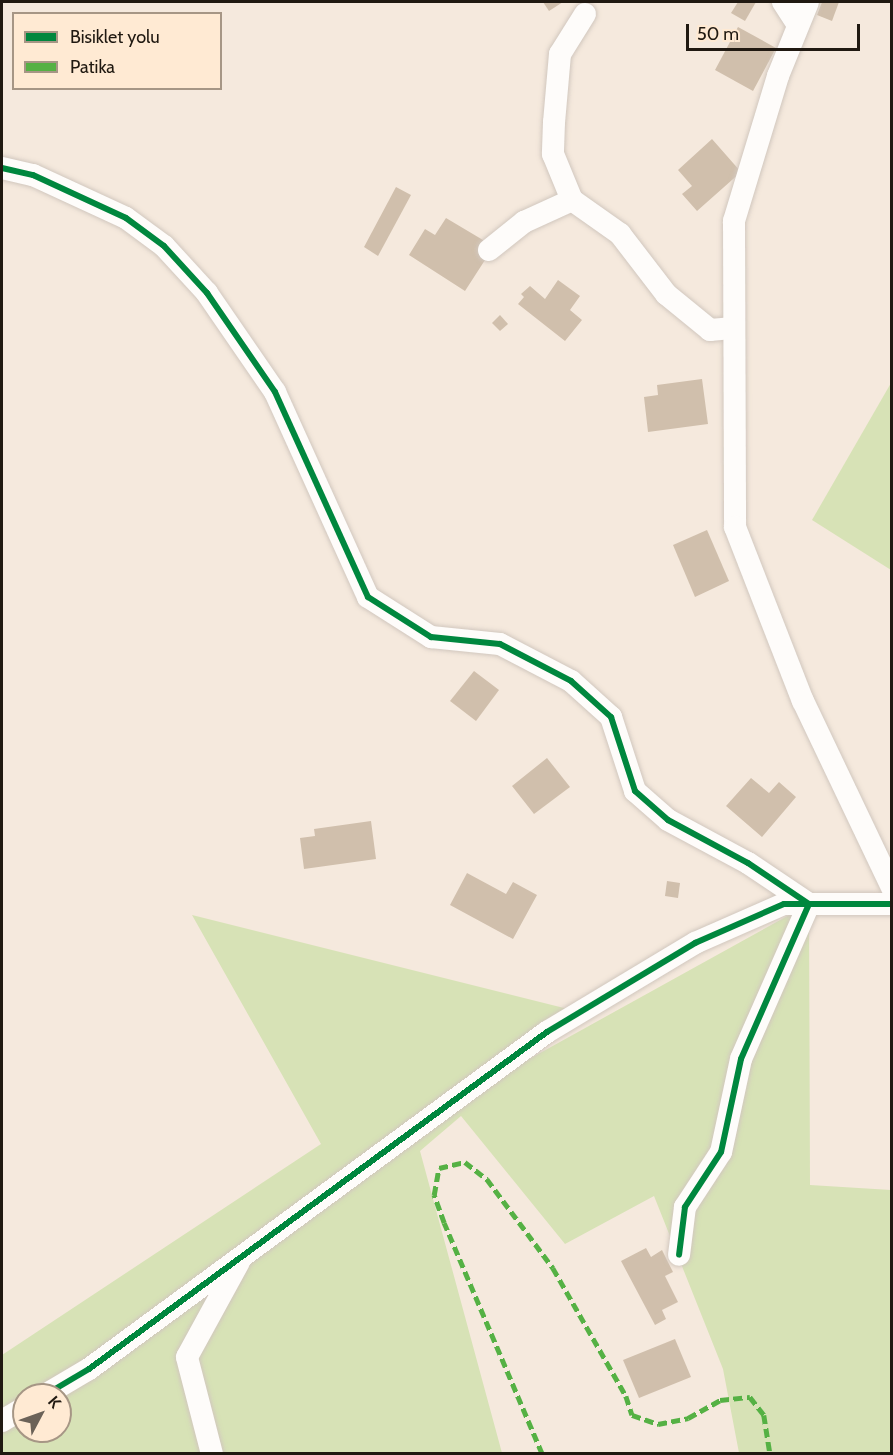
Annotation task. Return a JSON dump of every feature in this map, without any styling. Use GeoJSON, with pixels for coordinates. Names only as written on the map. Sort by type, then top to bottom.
{"type":"FeatureCollection","features":[{"type":"Feature","properties":{"kind":"street"},"geometry":{"type":"LineString","coordinates":[[783,2],[798,25]]}},
{"type":"Feature","properties":{"kind":"street"},"geometry":{"type":"LineString","coordinates":[[808,2],[778,76],[734,221],[735,527],[803,701],[891,888]]}},
{"type":"Feature","properties":{"kind":"street"},"geometry":{"type":"LineString","coordinates":[[585,14],[560,54],[554,122],[553,154],[572,200],[620,234],[666,294],[710,330],[734,328]]}},
{"type":"Feature","properties":{"kind":"street"},"geometry":{"type":"LineString","coordinates":[[2,168],[43,179],[126,218],[164,246],[207,293],[275,392],[368,597],[431,638],[500,644],[570,681],[611,717],[635,791],[668,820],[748,863],[809,904]]}},
{"type":"Feature","properties":{"kind":"street"},"geometry":{"type":"LineString","coordinates":[[489,250],[524,222],[572,200]]}},
{"type":"Feature","properties":{"kind":"street"},"geometry":{"type":"LineString","coordinates":[[65,1383],[89,1369],[547,1032],[695,943],[784,904],[891,904]]}},
{"type":"Feature","properties":{"kind":"street"},"geometry":{"type":"LineString","coordinates":[[679,1255],[685,1207],[722,1152],[741,1059],[809,904]]}},
{"type":"Feature","properties":{"kind":"street"},"geometry":{"type":"LineString","coordinates":[[212,1454],[187,1357],[241,1258]]}},
{"type":"Feature","properties":{"kind":"green space"},"geometry":{"type":"Polygon","coordinates":[[[891,383],[891,570],[812,520],[891,383]]]}},
{"type":"Feature","properties":{"kind":"green space"},"geometry":{"type":"Polygon","coordinates":[[[809,904],[810,1185],[891,1190],[891,1453],[739,1453],[723,1369],[654,1196],[565,1244],[461,1116],[420,1151],[502,1453],[2,1454],[2,1355],[321,1144],[192,915],[580,1012],[522,1063],[809,904]]]}},
{"type":"Feature","properties":{"kind":"building"},"geometry":{"type":"Polygon","coordinates":[[[543,2],[563,2],[549,11],[543,2]]]}},
{"type":"Feature","properties":{"kind":"building"},"geometry":{"type":"Polygon","coordinates":[[[738,2],[756,2],[745,21],[731,13],[738,2]]]}},
{"type":"Feature","properties":{"kind":"building"},"geometry":{"type":"Polygon","coordinates":[[[822,2],[839,2],[832,21],[817,15],[822,2]]]}},
{"type":"Feature","properties":{"kind":"building"},"geometry":{"type":"Polygon","coordinates":[[[738,27],[776,48],[753,91],[715,70],[738,27]]]}},
{"type":"Feature","properties":{"kind":"building"},"geometry":{"type":"Polygon","coordinates":[[[712,139],[741,172],[697,211],[682,194],[692,186],[678,170],[712,139]]]}},
{"type":"Feature","properties":{"kind":"building"},"geometry":{"type":"Polygon","coordinates":[[[396,187],[411,195],[378,256],[364,247],[396,187]]]}},
{"type":"Feature","properties":{"kind":"building"},"geometry":{"type":"Polygon","coordinates":[[[446,218],[488,243],[480,257],[485,260],[465,291],[409,255],[425,229],[435,235],[446,218]]]}},
{"type":"Feature","properties":{"kind":"building"},"geometry":{"type":"Polygon","coordinates":[[[558,280],[580,296],[570,310],[582,320],[565,341],[518,304],[524,297],[521,294],[530,286],[545,299],[558,280]]]}},
{"type":"Feature","properties":{"kind":"building"},"geometry":{"type":"Polygon","coordinates":[[[500,315],[508,324],[500,331],[492,323],[500,315]]]}},
{"type":"Feature","properties":{"kind":"building"},"geometry":{"type":"Polygon","coordinates":[[[702,379],[708,424],[648,432],[644,397],[658,395],[657,385],[702,379]]]}},
{"type":"Feature","properties":{"kind":"building"},"geometry":{"type":"Polygon","coordinates":[[[707,530],[729,581],[695,597],[673,545],[707,530]]]}},
{"type":"Feature","properties":{"kind":"building"},"geometry":{"type":"Polygon","coordinates":[[[474,671],[499,690],[476,721],[450,701],[474,671]]]}},
{"type":"Feature","properties":{"kind":"building"},"geometry":{"type":"Polygon","coordinates":[[[547,758],[570,787],[534,814],[512,786],[547,758]]]}},
{"type":"Feature","properties":{"kind":"building"},"geometry":{"type":"Polygon","coordinates":[[[751,778],[769,793],[779,782],[796,797],[762,837],[726,806],[751,778]]]}},
{"type":"Feature","properties":{"kind":"building"},"geometry":{"type":"Polygon","coordinates":[[[371,821],[376,859],[304,869],[300,838],[315,836],[314,829],[371,821]]]}},
{"type":"Feature","properties":{"kind":"building"},"geometry":{"type":"Polygon","coordinates":[[[467,873],[506,894],[513,882],[537,895],[513,939],[450,905],[467,873]]]}},
{"type":"Feature","properties":{"kind":"building"},"geometry":{"type":"Polygon","coordinates":[[[667,881],[680,883],[678,898],[665,896],[667,881]]]}},
{"type":"Feature","properties":{"kind":"building"},"geometry":{"type":"Polygon","coordinates":[[[646,1248],[651,1257],[662,1250],[673,1272],[665,1276],[678,1302],[662,1310],[666,1319],[655,1325],[621,1261],[646,1248]]]}},
{"type":"Feature","properties":{"kind":"building"},"geometry":{"type":"Polygon","coordinates":[[[675,1339],[691,1377],[639,1398],[623,1360],[675,1339]]]}},
{"type":"Feature","properties":{"kind":"marked path"},"geometry":{"type":"LineString","coordinates":[[542,1454],[444,1223],[434,1195],[439,1168],[465,1162],[487,1179],[553,1268],[626,1396],[632,1415],[658,1424],[688,1418],[720,1400],[750,1397],[764,1415],[770,1454]]}},
{"type":"Feature","properties":{"kind":"cycle path"},"geometry":{"type":"LineString","coordinates":[[2,168],[33,175],[126,218],[164,246],[207,293],[275,392],[368,597],[431,637],[500,644],[571,681],[611,717],[635,791],[668,820],[748,863],[809,904],[741,1059],[721,1152],[685,1207],[679,1255]]}},
{"type":"Feature","properties":{"kind":"cycle path"},"geometry":{"type":"LineString","coordinates":[[65,1383],[89,1369],[547,1032],[695,943],[784,904],[892,904]]}}]}
